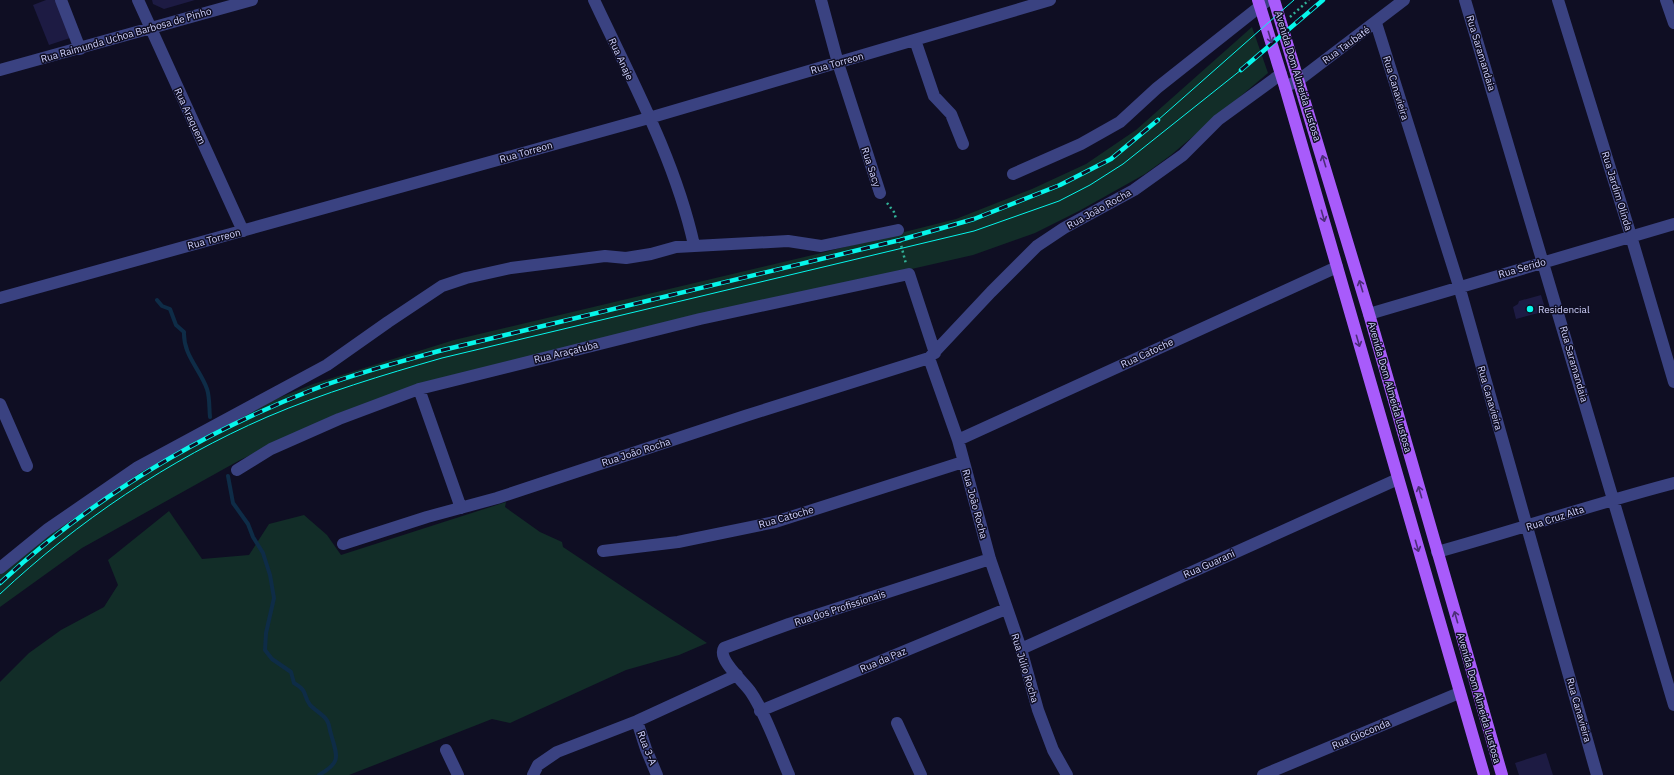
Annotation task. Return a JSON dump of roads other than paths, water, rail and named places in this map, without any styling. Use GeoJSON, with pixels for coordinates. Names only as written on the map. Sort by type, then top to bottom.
{"type":"FeatureCollection","features":[{"type":"Feature","properties":{"kind":"main road","name":"Avenida Dom Almeida Lustosa"},"geometry":{"type":"LineString","coordinates":[[1274,0],[1369,314],[1502,775]]}},
{"type":"Feature","properties":{"kind":"main road","name":"Avenida Dom Almeida Lustosa"},"geometry":{"type":"LineString","coordinates":[[1262,2],[1281,74],[1484,775]]}},
{"type":"Feature","properties":{"kind":"street"},"geometry":{"type":"LineString","coordinates":[[61,0],[80,49]]}},
{"type":"Feature","properties":{"kind":"street","name":"Rua Araquem"},"geometry":{"type":"LineString","coordinates":[[138,0],[243,231]]}},
{"type":"Feature","properties":{"kind":"street","name":"Rua Raimunda Uchoa Barbosa de Pinho"},"geometry":{"type":"LineString","coordinates":[[0,70],[252,0]]}},
{"type":"Feature","properties":{"kind":"street","name":"Rua Anaje"},"geometry":{"type":"LineString","coordinates":[[594,0],[649,118],[687,213],[694,245]]}},
{"type":"Feature","properties":{"kind":"street","name":"Rua Sacy"},"geometry":{"type":"LineString","coordinates":[[821,0],[838,63],[880,193]]}},
{"type":"Feature","properties":{"kind":"street","name":"Rua Torreon"},"geometry":{"type":"LineString","coordinates":[[0,298],[649,118],[1050,0]]}},
{"type":"Feature","properties":{"kind":"street","name":"Rua Taubaté"},"geometry":{"type":"LineString","coordinates":[[1285,87],[1299,80],[1376,23],[1404,0]]}},
{"type":"Feature","properties":{"kind":"street","name":"Rua Saramandaia"},"geometry":{"type":"LineString","coordinates":[[1465,0],[1544,262],[1674,705]]}},
{"type":"Feature","properties":{"kind":"street","name":"Rua Jardim Olinda"},"geometry":{"type":"LineString","coordinates":[[1558,0],[1631,236],[1674,382]]}},
{"type":"Feature","properties":{"kind":"street"},"geometry":{"type":"LineString","coordinates":[[1666,0],[1674,23]]}},
{"type":"Feature","properties":{"kind":"street"},"geometry":{"type":"LineString","coordinates":[[1013,174],[1101,135],[1120,122],[1157,88],[1262,2]]}},
{"type":"Feature","properties":{"kind":"street","name":"Rua Canavieira"},"geometry":{"type":"LineString","coordinates":[[1376,23],[1459,286],[1597,775]]}},
{"type":"Feature","properties":{"kind":"street"},"geometry":{"type":"LineString","coordinates":[[914,40],[934,96],[951,114],[962,144]]}},
{"type":"Feature","properties":{"kind":"street","name":"Rua João Rocha"},"geometry":{"type":"LineString","coordinates":[[342,544],[497,498],[932,356],[991,292],[1037,246],[1064,228],[1134,190],[1171,164],[1183,155],[1218,120],[1281,74]]}},
{"type":"Feature","properties":{"kind":"street","name":"Rua Serido"},"geometry":{"type":"LineString","coordinates":[[1369,314],[1459,286],[1674,224]]}},
{"type":"Feature","properties":{"kind":"street"},"geometry":{"type":"LineString","coordinates":[[0,568],[48,529],[138,467],[327,365],[442,286],[466,278],[511,268],[605,256],[626,258],[651,254],[676,247],[694,245],[740,245],[788,241],[821,246],[898,230]]}},
{"type":"Feature","properties":{"kind":"street","name":"Rua Catoche"},"geometry":{"type":"LineString","coordinates":[[958,440],[1337,267]]}},
{"type":"Feature","properties":{"kind":"street","name":"Rua Araçatuba"},"geometry":{"type":"LineString","coordinates":[[237,470],[271,449],[340,419],[419,389],[700,319],[909,274],[932,356]]}},
{"type":"Feature","properties":{"kind":"street","name":"Rua João Rocha"},"geometry":{"type":"LineString","coordinates":[[932,356],[958,440],[990,559]]}},
{"type":"Feature","properties":{"kind":"street"},"geometry":{"type":"LineString","coordinates":[[419,389],[461,508]]}},
{"type":"Feature","properties":{"kind":"street"},"geometry":{"type":"LineString","coordinates":[[0,404],[27,466]]}},
{"type":"Feature","properties":{"kind":"street","name":"Rua Catoche"},"geometry":{"type":"LineString","coordinates":[[604,552],[678,542],[775,522],[963,462]]}},
{"type":"Feature","properties":{"kind":"street","name":"Rua Guarani"},"geometry":{"type":"LineString","coordinates":[[1021,650],[1398,479]]}},
{"type":"Feature","properties":{"kind":"street","name":"Rua Cruz Alta"},"geometry":{"type":"LineString","coordinates":[[1437,552],[1527,527],[1613,499],[1674,483]]}},
{"type":"Feature","properties":{"kind":"street","name":"Rua Júlio Rocha"},"geometry":{"type":"LineString","coordinates":[[990,559],[1021,650],[1038,710],[1053,750],[1066,775]]}},
{"type":"Feature","properties":{"kind":"street","name":"Rua dos Profissionais"},"geometry":{"type":"LineString","coordinates":[[789,775],[750,691],[723,659],[722,651],[726,646],[990,559]]}},
{"type":"Feature","properties":{"kind":"street","name":"Rua da Paz"},"geometry":{"type":"LineString","coordinates":[[760,711],[1006,609]]}},
{"type":"Feature","properties":{"kind":"street"},"geometry":{"type":"LineString","coordinates":[[532,775],[538,765],[557,752],[637,721],[737,676]]}},
{"type":"Feature","properties":{"kind":"street","name":"Rua Gioconda"},"geometry":{"type":"LineString","coordinates":[[1263,775],[1459,692]]}},
{"type":"Feature","properties":{"kind":"street","name":"Rua 3-A"},"geometry":{"type":"LineString","coordinates":[[637,721],[646,749],[657,775]]}},
{"type":"Feature","properties":{"kind":"street"},"geometry":{"type":"LineString","coordinates":[[897,723],[921,775]]}},
{"type":"Feature","properties":{"kind":"street"},"geometry":{"type":"LineString","coordinates":[[446,750],[458,775]]}},
{"type":"Feature","properties":{"kind":"waterway"},"geometry":{"type":"LineString","coordinates":[[157,300],[162,306],[170,309],[176,325],[184,332],[186,348],[207,389],[210,417]]}},
{"type":"Feature","properties":{"kind":"waterway"},"geometry":{"type":"LineString","coordinates":[[228,476],[233,503],[248,524],[253,537],[263,553],[270,575],[274,598],[266,633],[265,650],[272,659],[291,672],[294,683],[304,691],[310,705],[324,717],[329,725],[336,758],[331,766],[319,775]]}},
{"type":"Feature","properties":{"kind":"tram line"},"geometry":{"type":"LineString","coordinates":[[1158,120],[1294,0]]}},
{"type":"Feature","properties":{"kind":"tram line"},"geometry":{"type":"LineString","coordinates":[[0,594],[61,542],[126,494],[194,453],[230,434],[288,408],[331,392],[442,358],[974,231],[1059,201],[1090,185],[1123,164],[1241,70]]}},
{"type":"Feature","properties":{"kind":"railway"},"geometry":{"type":"LineString","coordinates":[[1241,70],[1323,0]]}},
{"type":"Feature","properties":{"kind":"railway"},"geometry":{"type":"LineString","coordinates":[[0,583],[35,552],[71,524],[108,497],[147,472],[228,427],[327,384],[439,351],[900,240],[974,219],[1060,185],[1111,159],[1158,120]]}},
{"type":"Feature","properties":{"kind":"place","name":"Residencial"},"geometry":{"type":"Point","coordinates":[1530,309]}}]}
